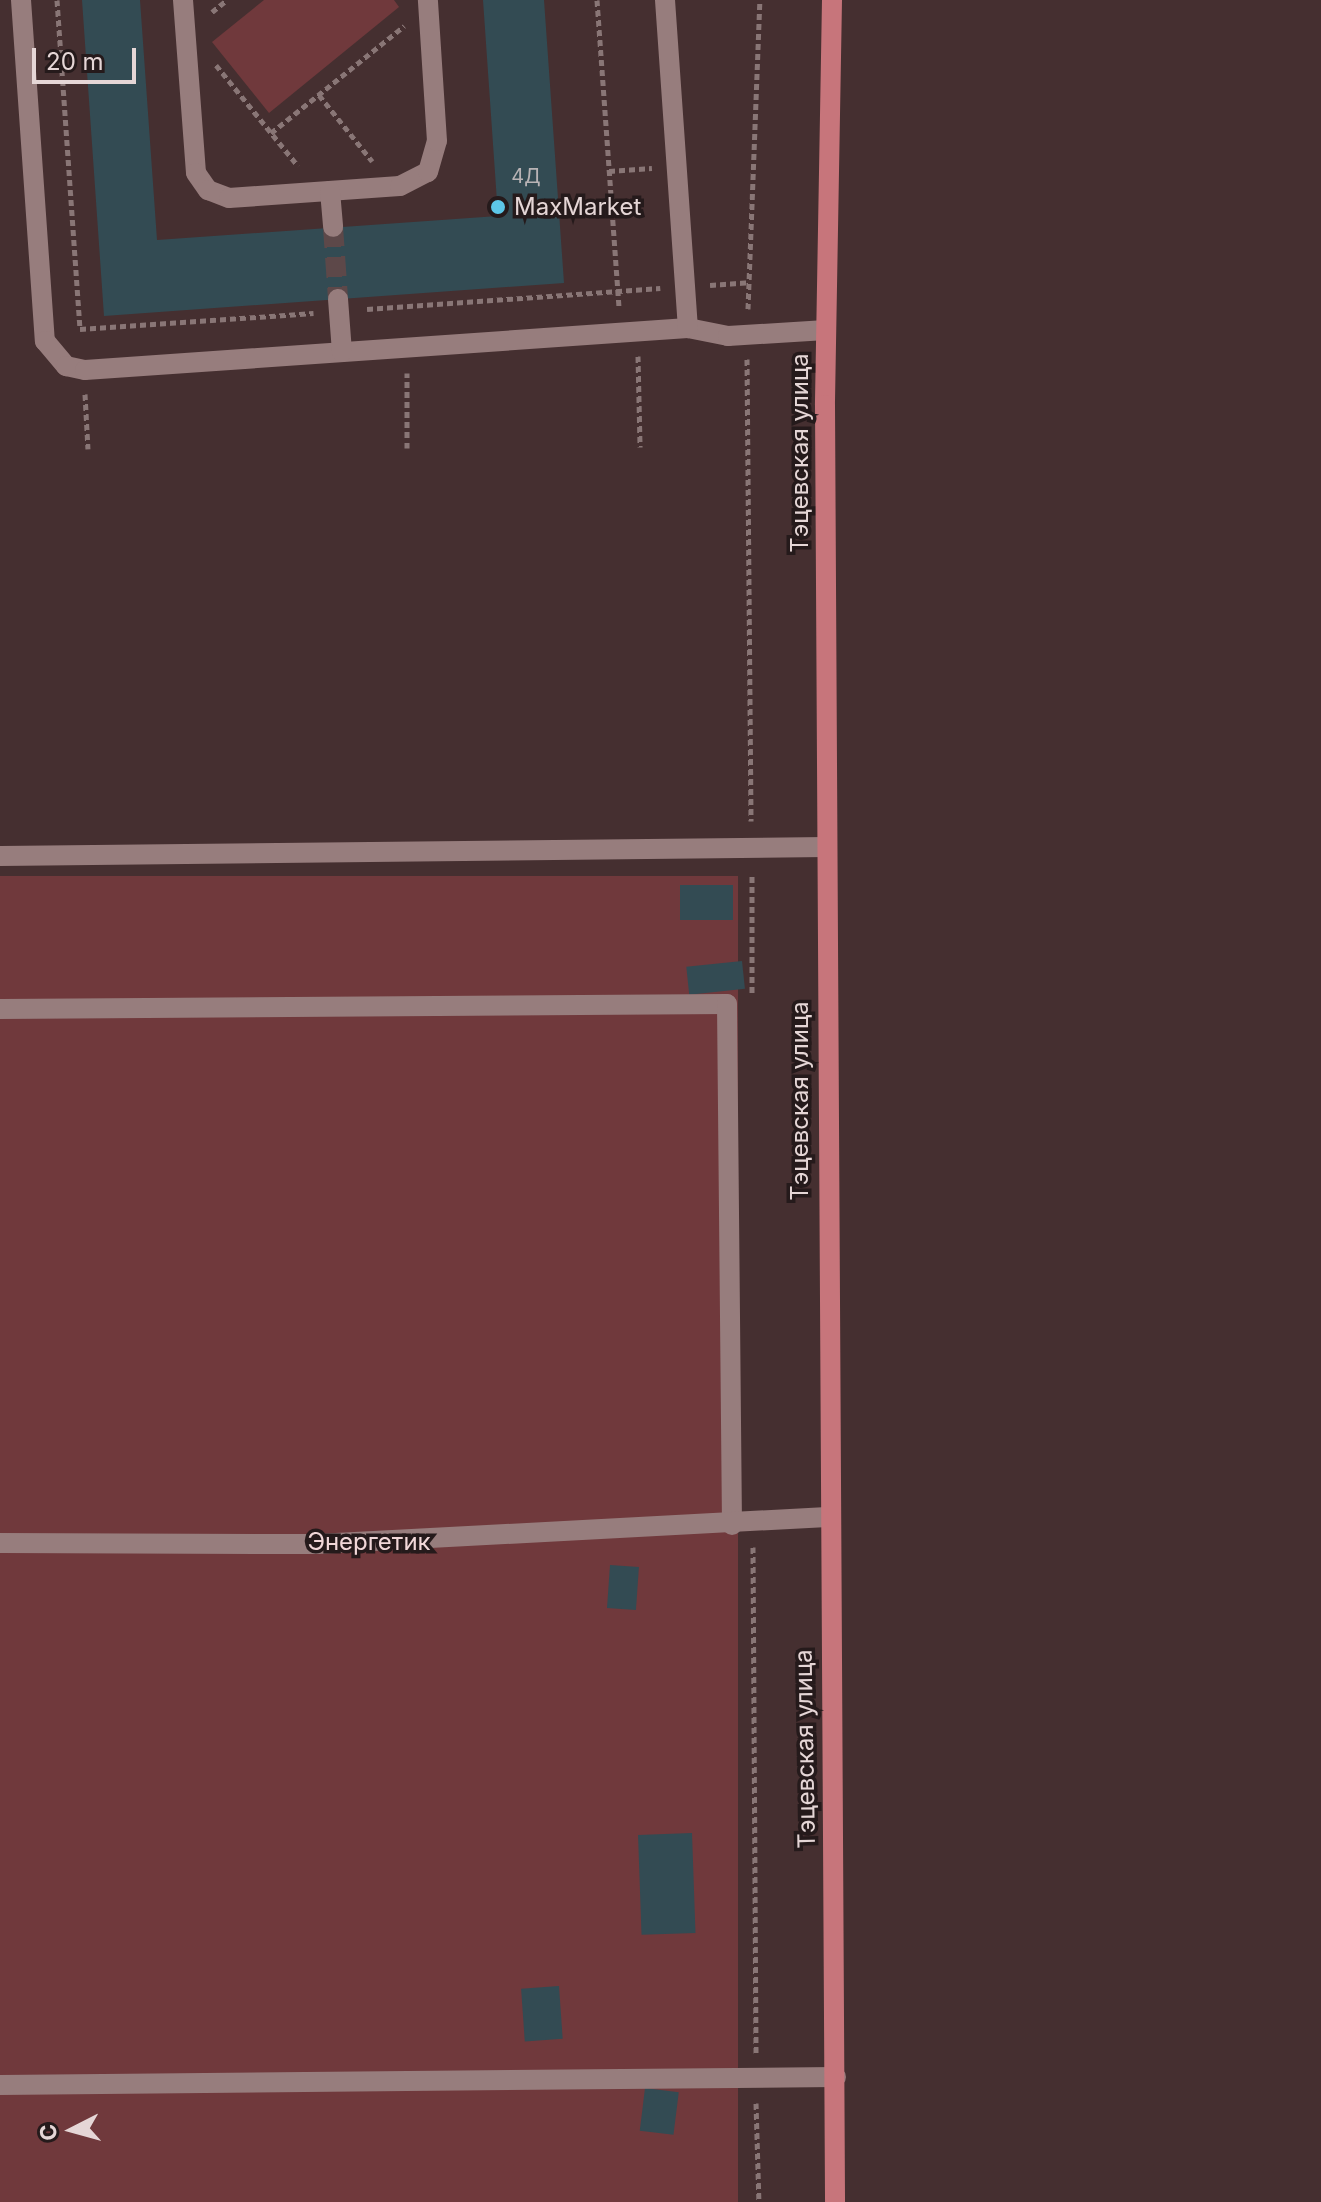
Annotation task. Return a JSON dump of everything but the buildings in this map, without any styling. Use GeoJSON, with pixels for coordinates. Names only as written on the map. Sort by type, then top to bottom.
{"type":"FeatureCollection","features":[{"type":"Feature","properties":{"kind":"main road","name":"Тэцевская улица"},"geometry":{"type":"LineString","coordinates":[[832,0],[826,330],[826,847],[827,1517],[836,2077],[835,2202]]}},
{"type":"Feature","properties":{"kind":"lane"},"geometry":{"type":"LineString","coordinates":[[21,0],[45,341],[53,357],[85,370],[688,328],[728,336],[826,330]]}},
{"type":"Feature","properties":{"kind":"lane"},"geometry":{"type":"LineString","coordinates":[[183,0],[201,182],[229,198],[393,187],[417,181],[435,159],[428,6]]}},
{"type":"Feature","properties":{"kind":"lane"},"geometry":{"type":"LineString","coordinates":[[665,0],[688,328]]}},
{"type":"Feature","properties":{"kind":"lane"},"geometry":{"type":"LineString","coordinates":[[324,191],[333,227]]}},
{"type":"Feature","properties":{"kind":"lane"},"geometry":{"type":"LineString","coordinates":[[338,305],[342,352]]}},
{"type":"Feature","properties":{"kind":"lane"},"geometry":{"type":"LineString","coordinates":[[0,856],[826,847]]}},
{"type":"Feature","properties":{"kind":"lane"},"geometry":{"type":"LineString","coordinates":[[0,1009],[727,1004],[732,1525]]}},
{"type":"Feature","properties":{"kind":"lane"},"geometry":{"type":"LineString","coordinates":[[0,1543],[317,1544],[732,1525],[827,1517]]}},
{"type":"Feature","properties":{"kind":"lane"},"geometry":{"type":"LineString","coordinates":[[0,2085],[836,2077]]}},
{"type":"Feature","properties":{"kind":"path"},"geometry":{"type":"LineString","coordinates":[[57,0],[80,329],[338,305],[749,282]]}},
{"type":"Feature","properties":{"kind":"path"},"geometry":{"type":"LineString","coordinates":[[597,0],[618,291],[629,332],[640,447]]}},
{"type":"Feature","properties":{"kind":"path"},"geometry":{"type":"LineString","coordinates":[[271,133],[428,6]]}},
{"type":"Feature","properties":{"kind":"path"},"geometry":{"type":"LineString","coordinates":[[207,54],[271,133],[324,191]]}},
{"type":"Feature","properties":{"kind":"path"},"geometry":{"type":"LineString","coordinates":[[319,95],[393,187]]}},
{"type":"Feature","properties":{"kind":"path"},"geometry":{"type":"LineString","coordinates":[[609,171],[676,166]]}},
{"type":"Feature","properties":{"kind":"path"},"geometry":{"type":"LineString","coordinates":[[407,348],[407,448]]}},
{"type":"Feature","properties":{"kind":"green space"},"geometry":{"type":"Polygon","coordinates":[[[264,0],[394,0],[399,7],[269,113],[212,42],[264,0]]]}},
{"type":"Feature","properties":{"kind":"green space","name":"Энергетик"},"geometry":{"type":"Polygon","coordinates":[[[0,876],[738,876],[738,2202],[0,2202],[0,876]]]}},
{"type":"Feature","properties":{"kind":"tunnel"},"geometry":{"type":"LineString","coordinates":[[333,227],[338,299]]}},
{"type":"Feature","properties":{"kind":"place","name":"MaxMarket"},"geometry":{"type":"Point","coordinates":[498,207]}}]}
